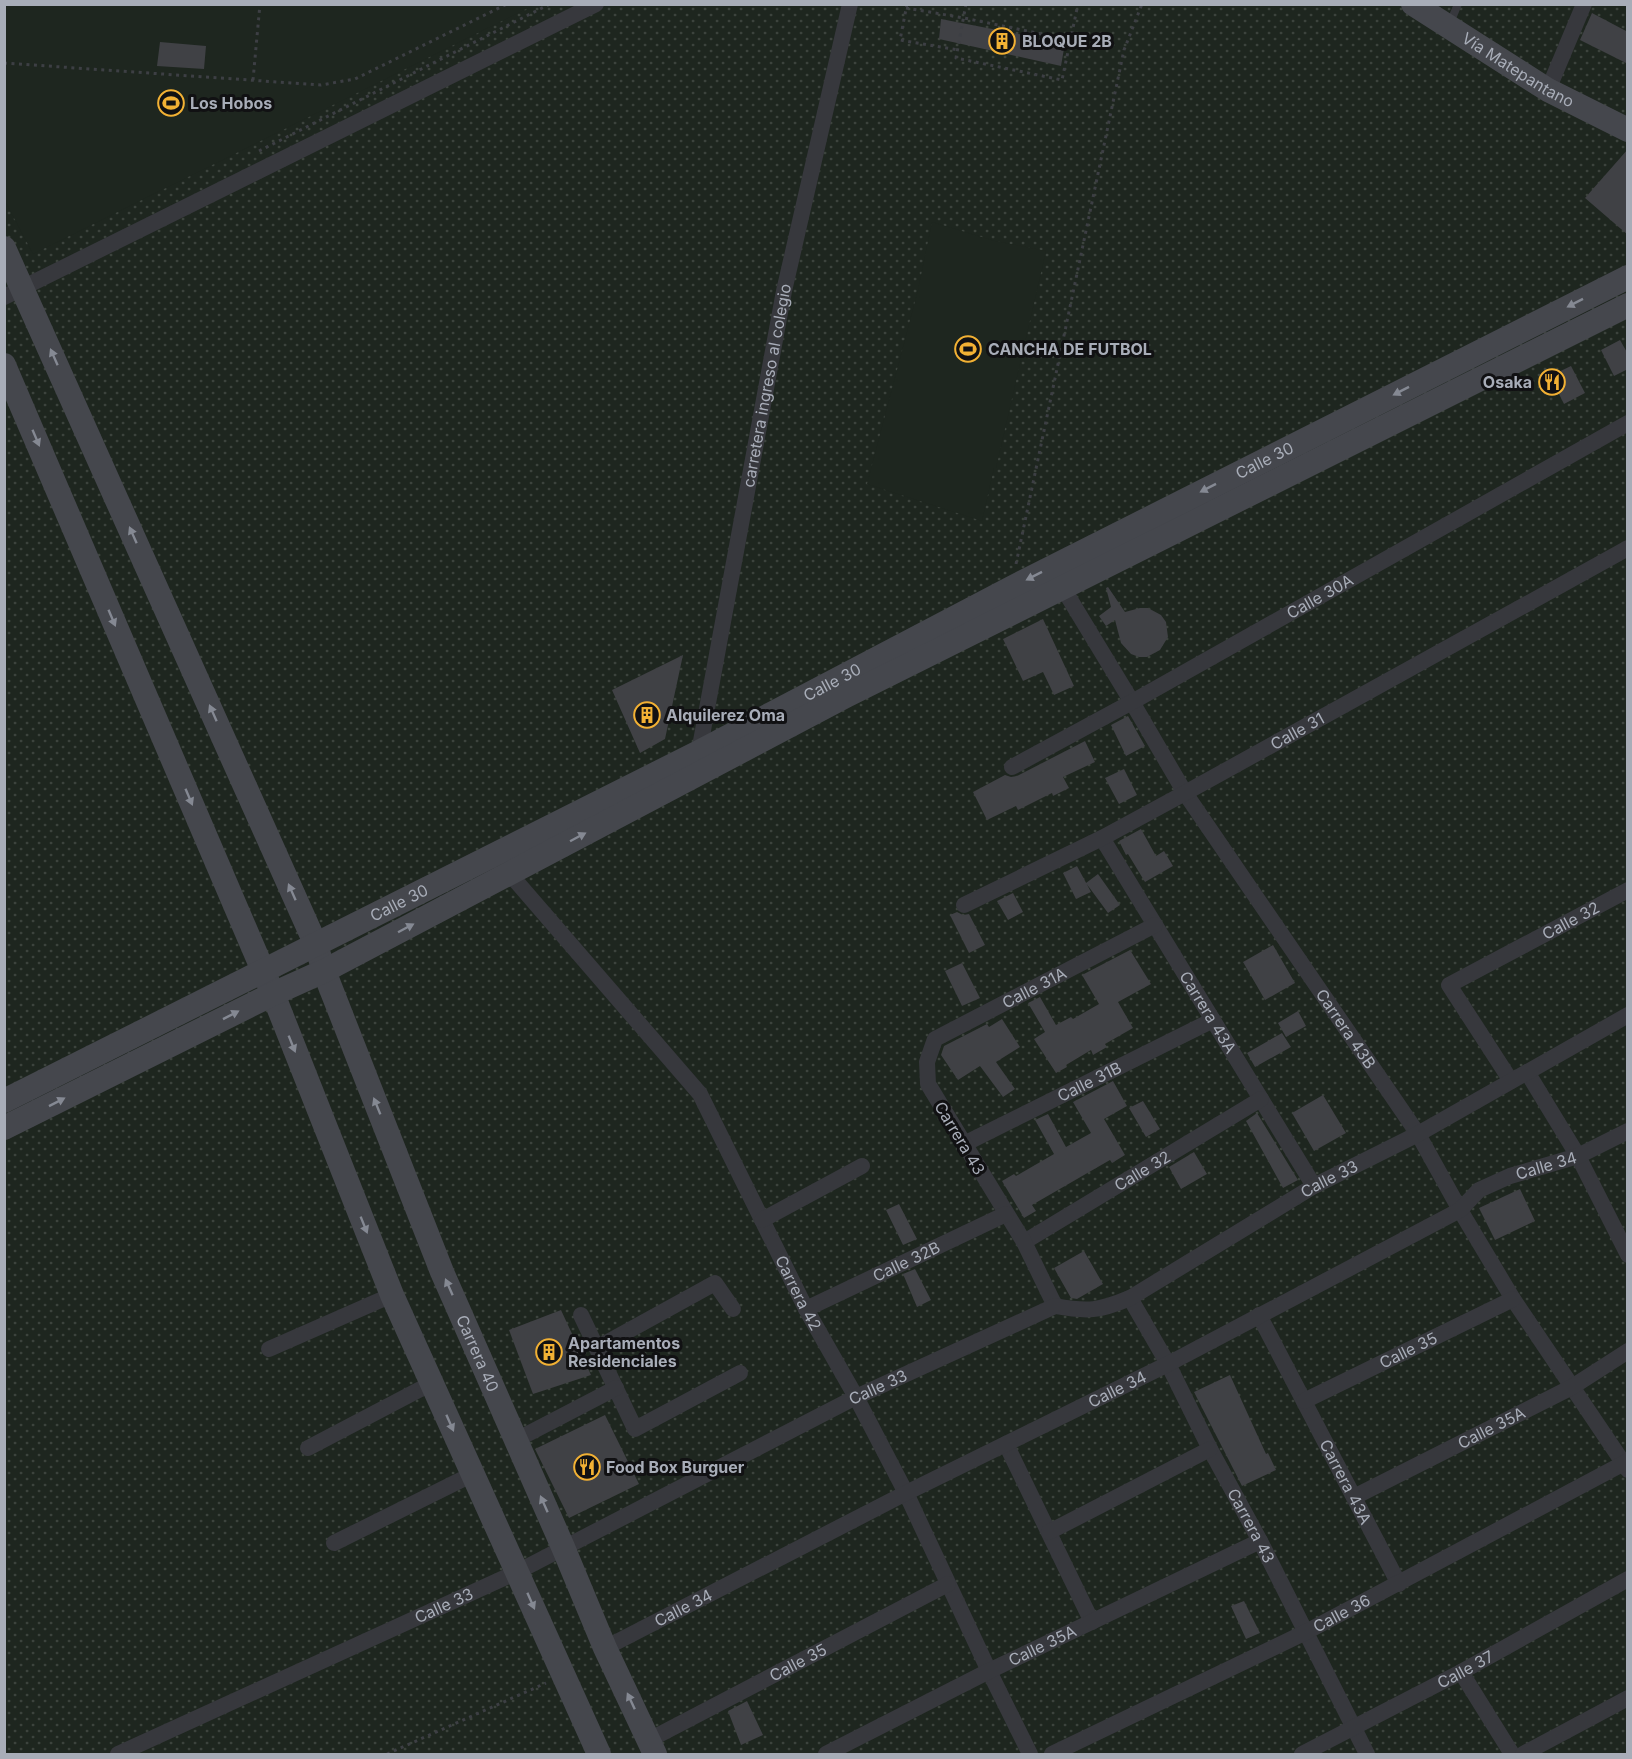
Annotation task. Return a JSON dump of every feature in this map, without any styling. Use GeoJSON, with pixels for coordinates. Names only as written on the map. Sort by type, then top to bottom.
{"type":"FeatureCollection","features":[{"type":"Feature","properties":{"kind":"main road","name":"Vía Matepantano"},"geometry":{"type":"LineString","coordinates":[[1413,4],[1548,90],[1628,130]]}},
{"type":"Feature","properties":{"kind":"main road","name":"Carrera 40"},"geometry":{"type":"LineString","coordinates":[[4,248],[14,292],[316,945],[324,971],[442,1272],[605,1648],[652,1747]]}},
{"type":"Feature","properties":{"kind":"main road","name":"Calle 30"},"geometry":{"type":"LineString","coordinates":[[4,1128],[273,994],[324,971],[509,873],[704,760],[1011,588],[1628,277]]}},
{"type":"Feature","properties":{"kind":"main road","name":"Calle 30"},"geometry":{"type":"LineString","coordinates":[[4,1101],[262,970],[704,760],[846,696],[1628,305]]}},
{"type":"Feature","properties":{"kind":"main road"},"geometry":{"type":"LineString","coordinates":[[4,365],[273,994],[392,1295],[599,1755]]}},
{"type":"Feature","properties":{"kind":"street"},"geometry":{"type":"LineString","coordinates":[[14,292],[596,4]]}},
{"type":"Feature","properties":{"kind":"street","name":"carretera ingreso al colegio"},"geometry":{"type":"LineString","coordinates":[[704,760],[784,291],[850,4]]}},
{"type":"Feature","properties":{"kind":"street"},"geometry":{"type":"LineString","coordinates":[[1548,90],[1584,4]]}},
{"type":"Feature","properties":{"kind":"street","name":"Calle 30A"},"geometry":{"type":"LineString","coordinates":[[1012,767],[1628,423]]}},
{"type":"Feature","properties":{"kind":"street","name":"Calle 31"},"geometry":{"type":"LineString","coordinates":[[964,905],[1102,838],[1628,548]]}},
{"type":"Feature","properties":{"kind":"street","name":"Carrera 43B"},"geometry":{"type":"LineString","coordinates":[[1063,588],[1185,793],[1418,1134],[1513,1299],[1626,1465]]}},
{"type":"Feature","properties":{"kind":"street","name":"Carrera 43A"},"geometry":{"type":"LineString","coordinates":[[1102,838],[1314,1186]]}},
{"type":"Feature","properties":{"kind":"street","name":"Carrera 42"},"geometry":{"type":"LineString","coordinates":[[509,873],[700,1094],[806,1309],[856,1397],[906,1494],[1030,1755]]}},
{"type":"Feature","properties":{"kind":"street","name":"Calle 32"},"geometry":{"type":"LineString","coordinates":[[1511,1081],[1449,985],[1628,890]]}},
{"type":"Feature","properties":{"kind":"street","name":"Calle 31A"},"geometry":{"type":"LineString","coordinates":[[927,1062],[935,1039],[1155,925]]}},
{"type":"Feature","properties":{"kind":"street","name":"Calle 33"},"geometry":{"type":"LineString","coordinates":[[118,1755],[518,1572],[856,1397],[1055,1306],[1095,1310],[1130,1298],[1314,1186],[1418,1134],[1628,1015]]}},
{"type":"Feature","properties":{"kind":"street","name":"Calle 31B"},"geometry":{"type":"LineString","coordinates":[[964,1144],[1213,1020]]}},
{"type":"Feature","properties":{"kind":"street","name":"Carrera 43"},"geometry":{"type":"LineString","coordinates":[[927,1062],[928,1084],[1024,1242],[1055,1306]]}},
{"type":"Feature","properties":{"kind":"street"},"geometry":{"type":"LineString","coordinates":[[1527,1072],[1578,1155],[1626,1246]]}},
{"type":"Feature","properties":{"kind":"street","name":"Calle 32"},"geometry":{"type":"LineString","coordinates":[[1024,1242],[1261,1099]]}},
{"type":"Feature","properties":{"kind":"street","name":"Calle 34"},"geometry":{"type":"LineString","coordinates":[[605,1648],[906,1494],[1168,1364],[1460,1210],[1479,1190],[1509,1176],[1578,1155],[1628,1131]]}},
{"type":"Feature","properties":{"kind":"street"},"geometry":{"type":"LineString","coordinates":[[762,1220],[862,1166]]}},
{"type":"Feature","properties":{"kind":"street","name":"Calle 32B"},"geometry":{"type":"LineString","coordinates":[[806,1309],[1006,1214]]}},
{"type":"Feature","properties":{"kind":"street"},"geometry":{"type":"LineString","coordinates":[[597,1348],[715,1283],[733,1309]]}},
{"type":"Feature","properties":{"kind":"street"},"geometry":{"type":"LineString","coordinates":[[269,1349],[392,1295]]}},
{"type":"Feature","properties":{"kind":"street","name":"Carrera 43"},"geometry":{"type":"LineString","coordinates":[[1130,1298],[1168,1364],[1210,1449],[1260,1541],[1367,1755]]}},
{"type":"Feature","properties":{"kind":"street","name":"Calle 35"},"geometry":{"type":"LineString","coordinates":[[1304,1401],[1513,1299]]}},
{"type":"Feature","properties":{"kind":"street"},"geometry":{"type":"LineString","coordinates":[[581,1315],[635,1428],[740,1373]]}},
{"type":"Feature","properties":{"kind":"street","name":"Carrera 43A"},"geometry":{"type":"LineString","coordinates":[[1258,1316],[1400,1584]]}},
{"type":"Feature","properties":{"kind":"street","name":"Calle 35A"},"geometry":{"type":"LineString","coordinates":[[1354,1497],[1572,1387],[1628,1351]]}},
{"type":"Feature","properties":{"kind":"street"},"geometry":{"type":"LineString","coordinates":[[308,1448],[432,1383]]}},
{"type":"Feature","properties":{"kind":"street"},"geometry":{"type":"LineString","coordinates":[[516,1440],[616,1388]]}},
{"type":"Feature","properties":{"kind":"street"},"geometry":{"type":"LineString","coordinates":[[1006,1444],[1092,1623]]}},
{"type":"Feature","properties":{"kind":"street"},"geometry":{"type":"LineString","coordinates":[[1049,1532],[1210,1449]]}},
{"type":"Feature","properties":{"kind":"street","name":"Calle 36"},"geometry":{"type":"LineString","coordinates":[[1052,1755],[1306,1632],[1626,1465]]}},
{"type":"Feature","properties":{"kind":"street"},"geometry":{"type":"LineString","coordinates":[[334,1543],[473,1474]]}},
{"type":"Feature","properties":{"kind":"street","name":"Calle 35A"},"geometry":{"type":"LineString","coordinates":[[826,1755],[989,1671],[1260,1541]]}},
{"type":"Feature","properties":{"kind":"street","name":"Calle 37"},"geometry":{"type":"LineString","coordinates":[[1302,1755],[1461,1672],[1628,1579]]}},
{"type":"Feature","properties":{"kind":"street","name":"Calle 35"},"geometry":{"type":"LineString","coordinates":[[652,1747],[948,1584]]}},
{"type":"Feature","properties":{"kind":"street"},"geometry":{"type":"LineString","coordinates":[[1461,1672],[1512,1755]]}},
{"type":"Feature","properties":{"kind":"street"},"geometry":{"type":"LineString","coordinates":[[1523,1755],[1628,1698]]}},
{"type":"Feature","properties":{"kind":"lane"},"geometry":{"type":"LineString","coordinates":[[1448,27],[1458,4]]}},
{"type":"Feature","properties":{"kind":"path"},"geometry":{"type":"LineString","coordinates":[[253,81],[260,4]]}},
{"type":"Feature","properties":{"kind":"path"},"geometry":{"type":"LineString","coordinates":[[4,63],[321,85],[355,79],[507,4]]}},
{"type":"Feature","properties":{"kind":"path"},"geometry":{"type":"LineString","coordinates":[[255,153],[550,4]]}},
{"type":"Feature","properties":{"kind":"path"},"geometry":{"type":"LineString","coordinates":[[966,4],[956,58],[1062,80],[1078,4]]}},
{"type":"Feature","properties":{"kind":"path"},"geometry":{"type":"LineString","coordinates":[[1011,588],[1124,50],[1143,4]]}},
{"type":"Feature","properties":{"kind":"path"},"geometry":{"type":"LineString","coordinates":[[958,50],[900,40],[906,6],[1071,40]]}},
{"type":"Feature","properties":{"kind":"path"},"geometry":{"type":"LineString","coordinates":[[387,1755],[564,1675]]}},
{"type":"Feature","properties":{"kind":"shaded area","name":"Los Hobos"},"geometry":{"type":"Polygon","coordinates":[[[4,5],[534,5],[33,254],[5,201],[4,5]]]}},
{"type":"Feature","properties":{"kind":"shaded area"},"geometry":{"type":"Polygon","coordinates":[[[5,5],[1627,5],[1627,1754],[5,1754],[5,5]]]}},
{"type":"Feature","properties":{"kind":"shaded area","name":"CANCHA DE FUTBOL"},"geometry":{"type":"Polygon","coordinates":[[[932,222],[995,241],[1046,251],[982,521],[867,484],[918,290],[932,222]]]}},
{"type":"Feature","properties":{"kind":"building"},"geometry":{"type":"Polygon","coordinates":[[[1592,13],[1628,32],[1628,64],[1580,40],[1592,13]]]}},
{"type":"Feature","properties":{"kind":"building","name":"BLOQUE 2B"},"geometry":{"type":"Polygon","coordinates":[[[941,19],[1065,43],[1061,66],[939,39],[941,19]]]}},
{"type":"Feature","properties":{"kind":"building"},"geometry":{"type":"Polygon","coordinates":[[[160,42],[206,46],[204,69],[157,66],[160,42]]]}},
{"type":"Feature","properties":{"kind":"building"},"geometry":{"type":"Polygon","coordinates":[[[1628,149],[1628,235],[1585,198],[1628,149]]]}},
{"type":"Feature","properties":{"kind":"building"},"geometry":{"type":"Polygon","coordinates":[[[1620,340],[1628,354],[1628,369],[1614,376],[1601,350],[1620,340]]]}},
{"type":"Feature","properties":{"kind":"building"},"geometry":{"type":"Polygon","coordinates":[[[1571,366],[1585,393],[1564,404],[1550,376],[1571,366]]]}},
{"type":"Feature","properties":{"kind":"building"},"geometry":{"type":"Polygon","coordinates":[[[1108,587],[1125,612],[1148,608],[1161,615],[1166,622],[1168,637],[1160,650],[1147,657],[1131,654],[1121,643],[1115,620],[1106,626],[1099,616],[1111,607],[1106,588],[1108,587]]]}},
{"type":"Feature","properties":{"kind":"building"},"geometry":{"type":"Polygon","coordinates":[[[1043,619],[1074,686],[1054,695],[1043,672],[1023,681],[1003,639],[1043,619]]]}},
{"type":"Feature","properties":{"kind":"building","name":"Alquilerez Oma"},"geometry":{"type":"Polygon","coordinates":[[[683,655],[665,739],[640,753],[612,690],[683,655]]]}},
{"type":"Feature","properties":{"kind":"building"},"geometry":{"type":"Polygon","coordinates":[[[1128,716],[1145,746],[1126,756],[1111,725],[1128,716]]]}},
{"type":"Feature","properties":{"kind":"building"},"geometry":{"type":"Polygon","coordinates":[[[1085,741],[1095,762],[1063,777],[1069,788],[1053,796],[1052,793],[1018,810],[1016,806],[987,820],[973,792],[1005,775],[1017,776],[1085,741]]]}},
{"type":"Feature","properties":{"kind":"building"},"geometry":{"type":"Polygon","coordinates":[[[1124,769],[1137,795],[1119,804],[1105,778],[1124,769]]]}},
{"type":"Feature","properties":{"kind":"building"},"geometry":{"type":"Polygon","coordinates":[[[1141,829],[1156,856],[1164,851],[1173,866],[1145,882],[1119,841],[1141,829]]]}},
{"type":"Feature","properties":{"kind":"building"},"geometry":{"type":"Polygon","coordinates":[[[1077,866],[1091,892],[1076,899],[1063,873],[1077,866]]]}},
{"type":"Feature","properties":{"kind":"building"},"geometry":{"type":"Polygon","coordinates":[[[1098,874],[1120,905],[1108,913],[1086,883],[1098,874]]]}},
{"type":"Feature","properties":{"kind":"building"},"geometry":{"type":"Polygon","coordinates":[[[1013,893],[1023,912],[1008,920],[997,901],[1013,893]]]}},
{"type":"Feature","properties":{"kind":"building"},"geometry":{"type":"Polygon","coordinates":[[[957,912],[963,915],[969,914],[985,945],[969,953],[950,915],[957,912]]]}},
{"type":"Feature","properties":{"kind":"building"},"geometry":{"type":"Polygon","coordinates":[[[1273,945],[1295,983],[1265,1000],[1243,962],[1273,945]]]}},
{"type":"Feature","properties":{"kind":"building"},"geometry":{"type":"Polygon","coordinates":[[[1130,950],[1151,984],[1118,1002],[1133,1028],[1105,1044],[1107,1047],[1093,1055],[1091,1050],[1056,1073],[1034,1039],[1045,1032],[1028,1003],[1040,997],[1056,1025],[1071,1017],[1073,1019],[1099,1004],[1082,975],[1130,950]]]}},
{"type":"Feature","properties":{"kind":"building"},"geometry":{"type":"Polygon","coordinates":[[[962,963],[980,998],[962,1006],[945,971],[962,963]]]}},
{"type":"Feature","properties":{"kind":"building"},"geometry":{"type":"Polygon","coordinates":[[[1298,1011],[1306,1026],[1286,1037],[1278,1023],[1298,1011]]]}},
{"type":"Feature","properties":{"kind":"building"},"geometry":{"type":"Polygon","coordinates":[[[1002,1019],[1020,1047],[996,1062],[1015,1089],[1003,1097],[980,1066],[958,1080],[941,1055],[944,1046],[1002,1019]]]}},
{"type":"Feature","properties":{"kind":"building"},"geometry":{"type":"Polygon","coordinates":[[[1282,1033],[1291,1047],[1255,1067],[1247,1053],[1282,1033]]]}},
{"type":"Feature","properties":{"kind":"building"},"geometry":{"type":"Polygon","coordinates":[[[1113,1081],[1127,1106],[1104,1119],[1125,1155],[1112,1163],[1110,1160],[1032,1205],[1036,1211],[1024,1218],[1002,1181],[1014,1174],[1016,1176],[1054,1154],[1035,1120],[1048,1114],[1066,1147],[1091,1133],[1073,1102],[1113,1081]]]}},
{"type":"Feature","properties":{"kind":"building"},"geometry":{"type":"Polygon","coordinates":[[[1323,1095],[1346,1133],[1314,1151],[1292,1113],[1323,1095]]]}},
{"type":"Feature","properties":{"kind":"building"},"geometry":{"type":"Polygon","coordinates":[[[1143,1101],[1160,1129],[1146,1137],[1129,1108],[1143,1101]]]}},
{"type":"Feature","properties":{"kind":"building"},"geometry":{"type":"Polygon","coordinates":[[[1257,1113],[1298,1180],[1283,1188],[1246,1121],[1257,1113]]]}},
{"type":"Feature","properties":{"kind":"building"},"geometry":{"type":"Polygon","coordinates":[[[1194,1152],[1207,1174],[1181,1189],[1169,1167],[1194,1152]]]}},
{"type":"Feature","properties":{"kind":"building"},"geometry":{"type":"Polygon","coordinates":[[[1520,1189],[1535,1221],[1495,1240],[1479,1208],[1520,1189]]]}},
{"type":"Feature","properties":{"kind":"building"},"geometry":{"type":"Polygon","coordinates":[[[899,1204],[917,1239],[903,1245],[886,1210],[899,1204]]]}},
{"type":"Feature","properties":{"kind":"building"},"geometry":{"type":"Polygon","coordinates":[[[1084,1251],[1103,1284],[1077,1299],[1071,1298],[1054,1268],[1084,1251]]]}},
{"type":"Feature","properties":{"kind":"building"},"geometry":{"type":"Polygon","coordinates":[[[915,1269],[931,1300],[917,1307],[903,1274],[915,1269]]]}},
{"type":"Feature","properties":{"kind":"building","name":"Apartamentos Residenciales"},"geometry":{"type":"Polygon","coordinates":[[[561,1310],[591,1375],[533,1394],[509,1330],[561,1310]]]}},
{"type":"Feature","properties":{"kind":"building"},"geometry":{"type":"Polygon","coordinates":[[[1230,1375],[1266,1454],[1268,1453],[1276,1470],[1242,1486],[1194,1392],[1230,1375]]]}},
{"type":"Feature","properties":{"kind":"building","name":"Food Box Burguer"},"geometry":{"type":"Polygon","coordinates":[[[605,1415],[639,1484],[569,1518],[535,1449],[605,1415]]]}},
{"type":"Feature","properties":{"kind":"building"},"geometry":{"type":"Polygon","coordinates":[[[1244,1601],[1260,1633],[1246,1639],[1231,1606],[1244,1601]]]}},
{"type":"Feature","properties":{"kind":"building"},"geometry":{"type":"Polygon","coordinates":[[[747,1701],[763,1735],[741,1745],[728,1711],[747,1701]]]}},
{"type":"Feature","properties":{"kind":"place","name":"BLOQUE 2B"},"geometry":{"type":"Point","coordinates":[1002,41]}},
{"type":"Feature","properties":{"kind":"place","name":"Los Hobos"},"geometry":{"type":"Point","coordinates":[171,103]}},
{"type":"Feature","properties":{"kind":"place","name":"CANCHA DE FUTBOL"},"geometry":{"type":"Point","coordinates":[968,349]}},
{"type":"Feature","properties":{"kind":"place","name":"Osaka"},"geometry":{"type":"Point","coordinates":[1552,382]}},
{"type":"Feature","properties":{"kind":"place","name":"Alquilerez Oma"},"geometry":{"type":"Point","coordinates":[647,715]}},
{"type":"Feature","properties":{"kind":"place","name":"Apartamentos Residenciales"},"geometry":{"type":"Point","coordinates":[549,1352]}},
{"type":"Feature","properties":{"kind":"place","name":"Food Box Burguer"},"geometry":{"type":"Point","coordinates":[587,1467]}}]}
